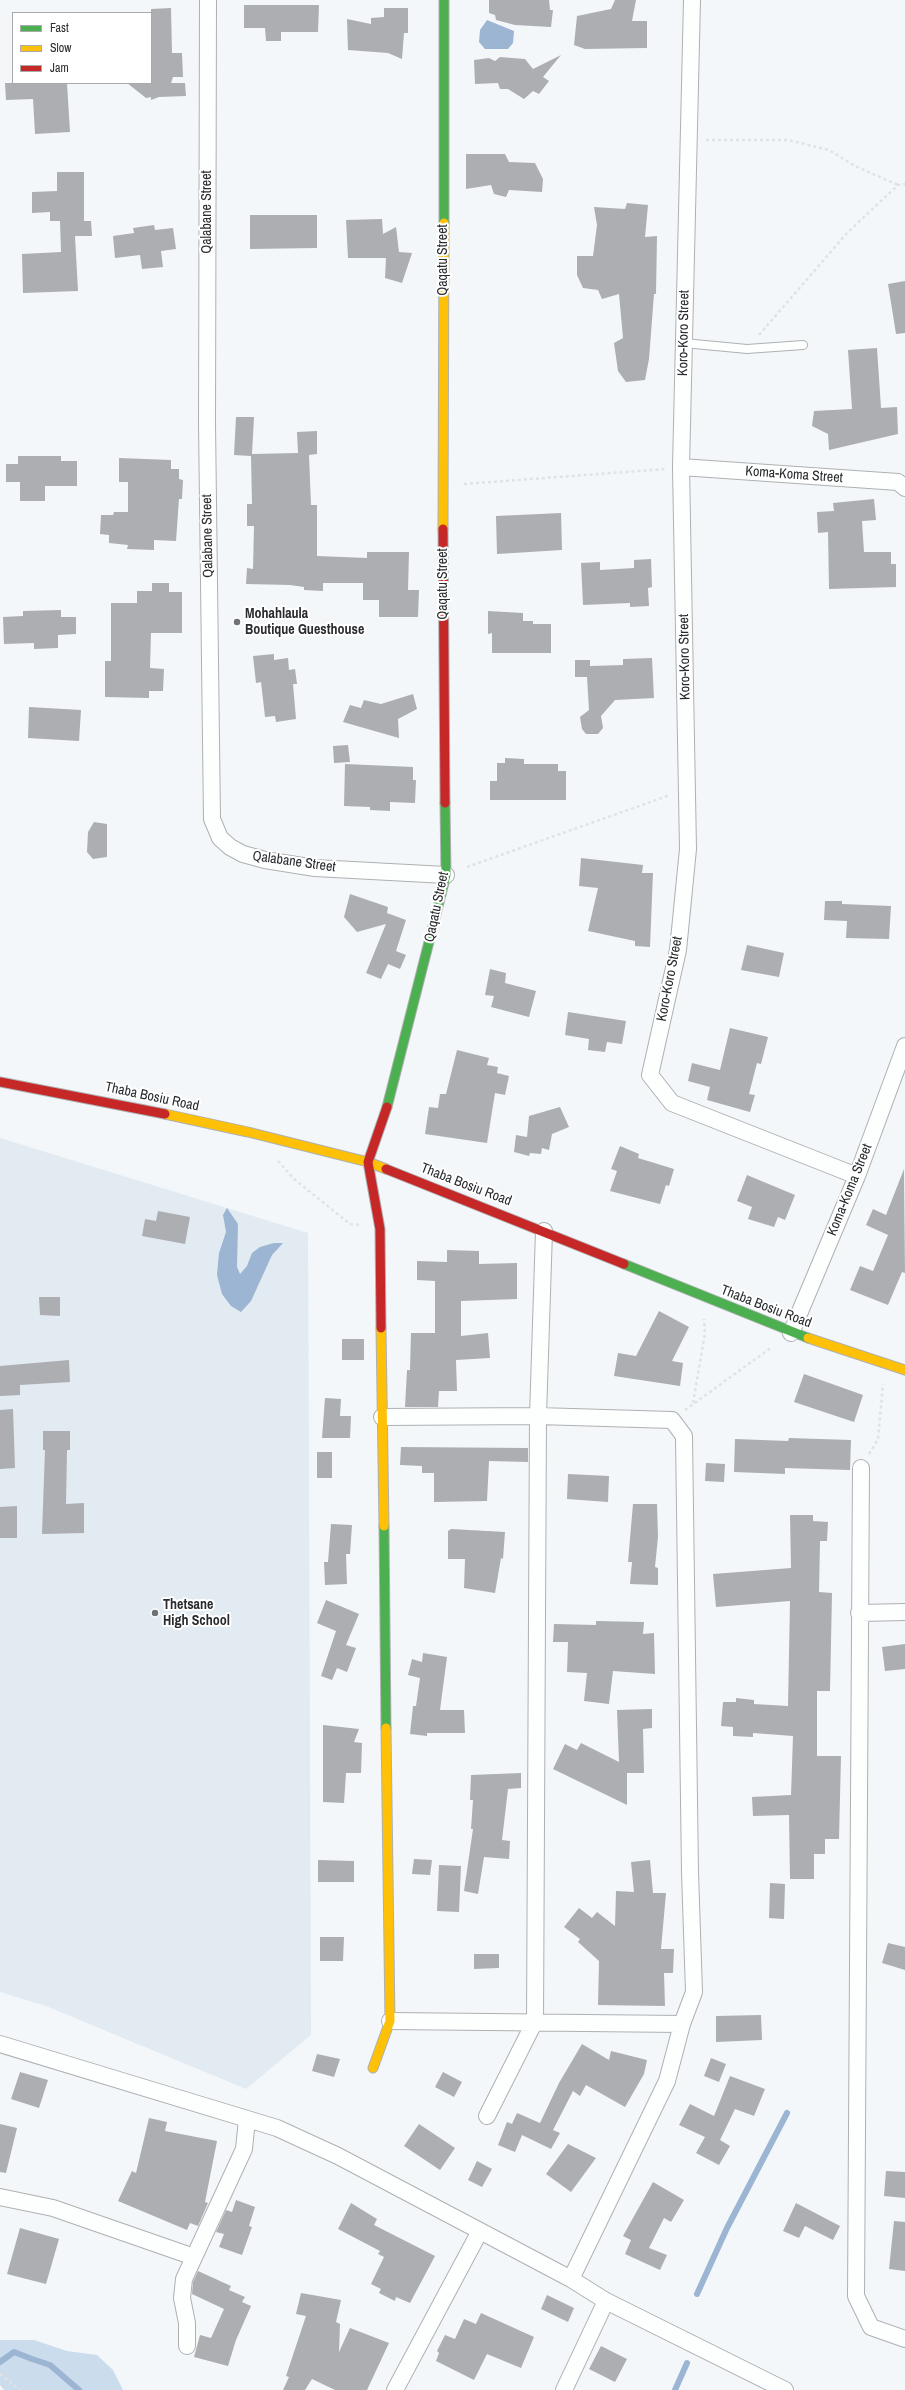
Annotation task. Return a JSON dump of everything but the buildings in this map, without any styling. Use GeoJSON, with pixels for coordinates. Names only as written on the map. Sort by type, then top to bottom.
{"type":"FeatureCollection","features":[{"type":"Feature","properties":{"kind":"street","name":"Qalabane Street"},"geometry":{"type":"LineString","coordinates":[[208,0],[207,424],[212,820],[220,838],[230,847],[243,854],[265,860],[315,868],[446,874]]}},
{"type":"Feature","properties":{"kind":"street","name":"Qaqatu Street"},"geometry":{"type":"LineString","coordinates":[[368,1162],[393,1089],[446,874],[442,485],[444,7],[431,0]]}},
{"type":"Feature","properties":{"kind":"street","name":"Koro-Koro Street"},"geometry":{"type":"LineString","coordinates":[[692,0],[681,467],[688,849],[678,950],[650,1075],[672,1103],[857,1176]]}},
{"type":"Feature","properties":{"kind":"street","name":"Koma-Koma Street"},"geometry":{"type":"LineString","coordinates":[[681,467],[898,482],[905,488]]}},
{"type":"Feature","properties":{"kind":"street","name":"Koma-Koma Street"},"geometry":{"type":"LineString","coordinates":[[791,1333],[857,1176],[905,1046]]}},
{"type":"Feature","properties":{"kind":"street","name":"Thaba Bosiu Road"},"geometry":{"type":"LineString","coordinates":[[0,1082],[122,1105],[248,1132],[368,1162],[544,1231],[704,1299],[791,1333],[905,1370]]}},
{"type":"Feature","properties":{"kind":"street"},"geometry":{"type":"LineString","coordinates":[[368,1162],[380,1229],[390,2021],[373,2068]]}},
{"type":"Feature","properties":{"kind":"street"},"geometry":{"type":"LineString","coordinates":[[487,2116],[535,2021],[538,1416],[544,1231]]}},
{"type":"Feature","properties":{"kind":"street"},"geometry":{"type":"LineString","coordinates":[[382,1417],[538,1416],[672,1420],[684,1436],[690,1872],[694,1992],[682,2024],[667,2081],[571,2279]]}},
{"type":"Feature","properties":{"kind":"street"},"geometry":{"type":"LineString","coordinates":[[861,1468],[856,2296],[871,2326],[905,2339]]}},
{"type":"Feature","properties":{"kind":"street"},"geometry":{"type":"LineString","coordinates":[[859,1613],[905,1612]]}},
{"type":"Feature","properties":{"kind":"street"},"geometry":{"type":"LineString","coordinates":[[390,2021],[535,2021],[682,2024]]}},
{"type":"Feature","properties":{"kind":"street"},"geometry":{"type":"LineString","coordinates":[[2,2049],[277,2128],[338,2156],[571,2279],[606,2301],[785,2390]]}},
{"type":"Feature","properties":{"kind":"street"},"geometry":{"type":"LineString","coordinates":[[187,2346],[187,2323],[182,2298],[184,2279],[244,2149],[247,2119]]}},
{"type":"Feature","properties":{"kind":"street"},"geometry":{"type":"LineString","coordinates":[[0,2197],[53,2208],[194,2257]]}},
{"type":"Feature","properties":{"kind":"street"},"geometry":{"type":"LineString","coordinates":[[395,2390],[480,2231]]}},
{"type":"Feature","properties":{"kind":"street"},"geometry":{"type":"LineString","coordinates":[[564,2390],[606,2301]]}},
{"type":"Feature","properties":{"kind":"lane"},"geometry":{"type":"LineString","coordinates":[[684,342],[747,349],[804,344]]}},
{"type":"Feature","properties":{"kind":"path"},"geometry":{"type":"LineString","coordinates":[[688,141],[788,140],[829,150],[855,166],[898,185],[905,184]]}},
{"type":"Feature","properties":{"kind":"path"},"geometry":{"type":"LineString","coordinates":[[747,349],[846,233],[898,185]]}},
{"type":"Feature","properties":{"kind":"path"},"geometry":{"type":"LineString","coordinates":[[442,485],[681,467]]}},
{"type":"Feature","properties":{"kind":"path"},"geometry":{"type":"LineString","coordinates":[[446,874],[687,789]]}},
{"type":"Feature","properties":{"kind":"path"},"geometry":{"type":"LineString","coordinates":[[276,1158],[294,1180],[350,1224],[380,1229]]}},
{"type":"Feature","properties":{"kind":"path"},"geometry":{"type":"LineString","coordinates":[[693,1404],[705,1333],[704,1299]]}},
{"type":"Feature","properties":{"kind":"path"},"geometry":{"type":"LineString","coordinates":[[672,1420],[791,1333]]}},
{"type":"Feature","properties":{"kind":"path"},"geometry":{"type":"LineString","coordinates":[[861,1468],[878,1439],[885,1364]]}},
{"type":"Feature","properties":{"kind":"path"},"geometry":{"type":"LineString","coordinates":[[0,2374],[20,2390]]}},
{"type":"Feature","properties":{"kind":"shaded area","name":"Thetsane High School"},"geometry":{"type":"Polygon","coordinates":[[[0,1138],[308,1233],[311,2035],[246,2089],[46,2006],[0,1992],[0,1138]]]}},
{"type":"Feature","properties":{"kind":"shaded area"},"geometry":{"type":"Polygon","coordinates":[[[0,2340],[34,2340],[67,2351],[97,2355],[113,2370],[123,2390],[4,2390],[0,2385],[0,2340]]]}},
{"type":"Feature","properties":{"kind":"water"},"geometry":{"type":"Polygon","coordinates":[[[487,20],[514,31],[513,43],[508,49],[485,49],[479,42],[480,30],[487,20]]]}},
{"type":"Feature","properties":{"kind":"water"},"geometry":{"type":"Polygon","coordinates":[[[227,1208],[238,1224],[237,1267],[240,1274],[247,1266],[252,1253],[260,1247],[274,1243],[283,1243],[272,1255],[251,1301],[241,1312],[231,1306],[222,1294],[217,1275],[219,1253],[226,1232],[223,1215],[227,1208]]]}},
{"type":"Feature","properties":{"kind":"waterway"},"geometry":{"type":"LineString","coordinates":[[697,2294],[727,2228],[787,2113]]}},
{"type":"Feature","properties":{"kind":"waterway"},"geometry":{"type":"LineString","coordinates":[[0,2362],[14,2352],[50,2365],[79,2390]]}},
{"type":"Feature","properties":{"kind":"waterway"},"geometry":{"type":"LineString","coordinates":[[675,2390],[687,2363]]}},
{"type":"Feature","properties":{"kind":"traffic: fast"},"geometry":{"type":"LineString","coordinates":[[444,0],[444,223]]}},
{"type":"Feature","properties":{"kind":"traffic: fast"},"geometry":{"type":"LineString","coordinates":[[387,1107],[446,875],[445,803]]}},
{"type":"Feature","properties":{"kind":"traffic: fast"},"geometry":{"type":"LineString","coordinates":[[624,1264],[808,1338]]}},
{"type":"Feature","properties":{"kind":"traffic: fast"},"geometry":{"type":"LineString","coordinates":[[384,1526],[386,1728]]}},
{"type":"Feature","properties":{"kind":"traffic: slow"},"geometry":{"type":"LineString","coordinates":[[443,529],[444,223]]}},
{"type":"Feature","properties":{"kind":"traffic: slow"},"geometry":{"type":"LineString","coordinates":[[165,1114],[248,1132],[368,1162],[386,1169]]}},
{"type":"Feature","properties":{"kind":"traffic: slow"},"geometry":{"type":"LineString","coordinates":[[381,1328],[384,1526]]}},
{"type":"Feature","properties":{"kind":"traffic: slow"},"geometry":{"type":"LineString","coordinates":[[808,1338],[905,1370]]}},
{"type":"Feature","properties":{"kind":"traffic: slow"},"geometry":{"type":"LineString","coordinates":[[373,2068],[390,2021],[386,1728]]}},
{"type":"Feature","properties":{"kind":"traffic: jam"},"geometry":{"type":"LineString","coordinates":[[443,529],[445,803]]}},
{"type":"Feature","properties":{"kind":"traffic: jam"},"geometry":{"type":"LineString","coordinates":[[0,1082],[165,1114]]}},
{"type":"Feature","properties":{"kind":"traffic: jam"},"geometry":{"type":"LineString","coordinates":[[381,1328],[380,1229],[368,1162],[387,1107]]}},
{"type":"Feature","properties":{"kind":"traffic: jam"},"geometry":{"type":"LineString","coordinates":[[386,1169],[624,1264]]}},
{"type":"Feature","properties":{"kind":"place","name":"Mohahlaula Boutique Guesthouse"},"geometry":{"type":"Point","coordinates":[237,622]}},
{"type":"Feature","properties":{"kind":"place","name":"Thetsane High School"},"geometry":{"type":"Point","coordinates":[155,1613]}}]}
